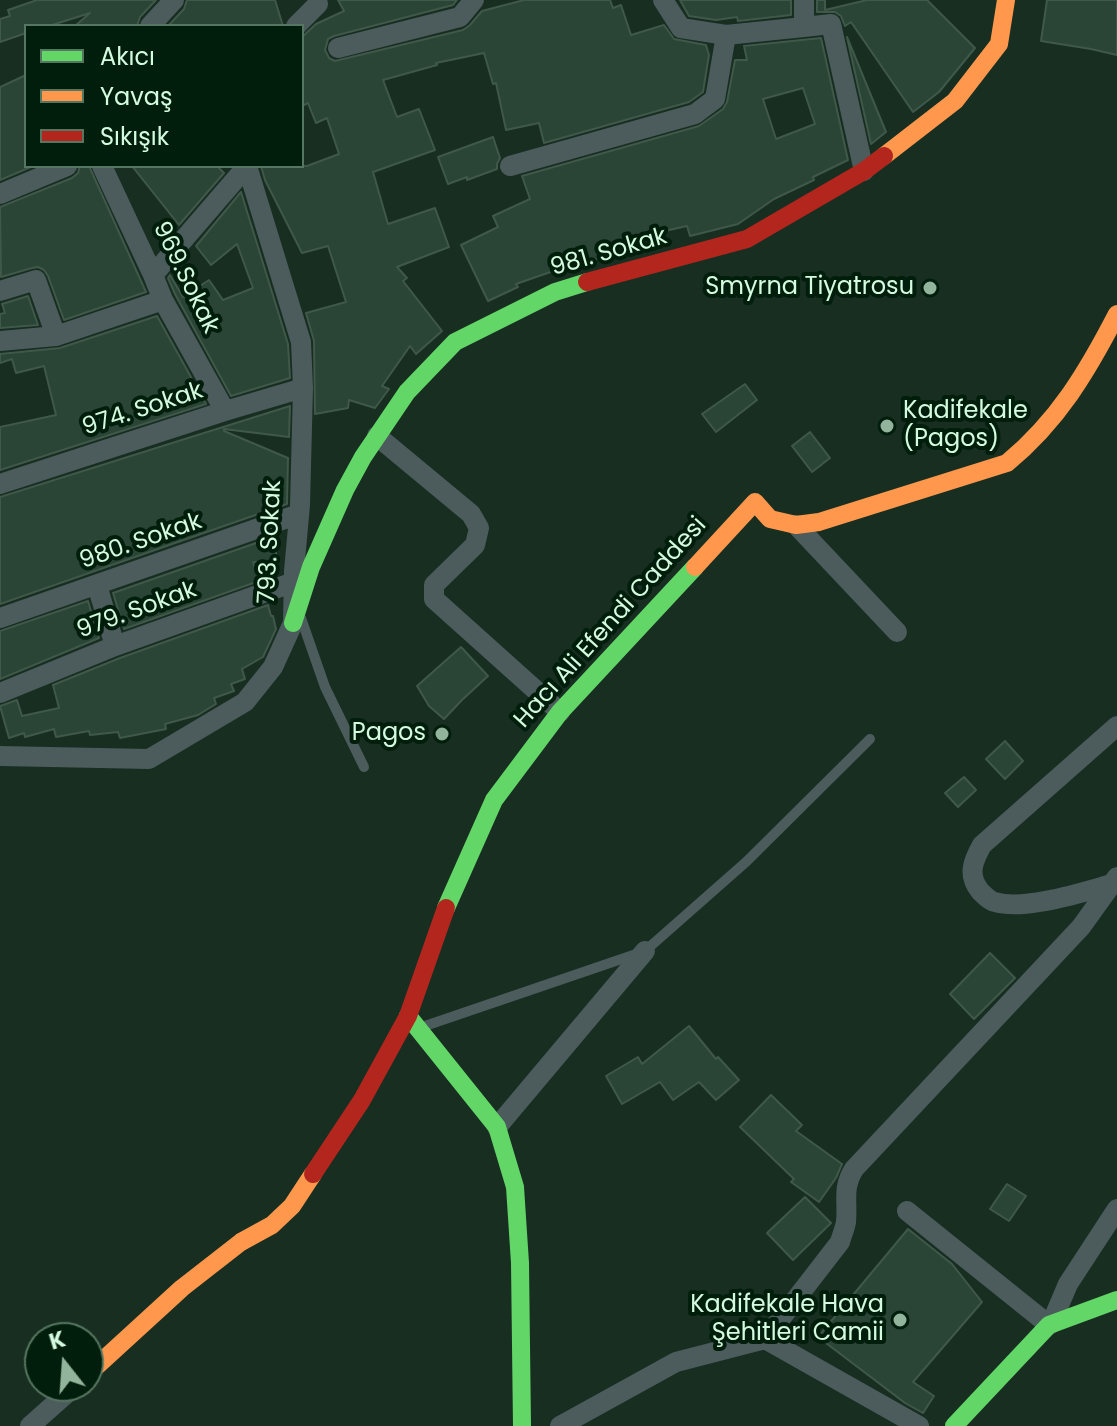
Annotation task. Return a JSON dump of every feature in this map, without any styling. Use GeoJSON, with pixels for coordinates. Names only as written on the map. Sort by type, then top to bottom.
{"type":"FeatureCollection","features":[{"type":"Feature","properties":{"kind":"street"},"geometry":{"type":"LineString","coordinates":[[152,24],[174,0]]}},
{"type":"Feature","properties":{"kind":"street"},"geometry":{"type":"LineString","coordinates":[[338,48],[460,17],[474,0]]}},
{"type":"Feature","properties":{"kind":"street"},"geometry":{"type":"LineString","coordinates":[[663,0],[681,28],[726,35],[831,24],[864,171]]}},
{"type":"Feature","properties":{"kind":"street"},"geometry":{"type":"LineString","coordinates":[[804,0],[804,27]]}},
{"type":"Feature","properties":{"kind":"street","name":"981. Sokak"},"geometry":{"type":"LineString","coordinates":[[295,616],[311,567],[363,457],[407,392],[455,342],[563,289],[747,239],[864,171],[955,101],[999,44],[1006,0]]}},
{"type":"Feature","properties":{"kind":"street"},"geometry":{"type":"LineString","coordinates":[[298,24],[318,4]]}},
{"type":"Feature","properties":{"kind":"street"},"geometry":{"type":"LineString","coordinates":[[510,166],[695,114],[715,99],[726,35]]}},
{"type":"Feature","properties":{"kind":"street"},"geometry":{"type":"LineString","coordinates":[[0,194],[62,168]]}},
{"type":"Feature","properties":{"kind":"street","name":"969.Sokak"},"geometry":{"type":"LineString","coordinates":[[103,168],[163,300],[225,411]]}},
{"type":"Feature","properties":{"kind":"street"},"geometry":{"type":"LineString","coordinates":[[153,275],[245,168]]}},
{"type":"Feature","properties":{"kind":"street","name":"793. Sokak"},"geometry":{"type":"LineString","coordinates":[[0,756],[149,759],[245,702],[273,667],[295,616],[303,388],[301,342],[248,168]]}},
{"type":"Feature","properties":{"kind":"street"},"geometry":{"type":"LineString","coordinates":[[0,291],[36,280],[56,336]]}},
{"type":"Feature","properties":{"kind":"street"},"geometry":{"type":"LineString","coordinates":[[0,341],[56,336],[163,300]]}},
{"type":"Feature","properties":{"kind":"street"},"geometry":{"type":"LineString","coordinates":[[796,525],[819,522],[1007,463],[1030,446],[1055,418],[1117,314]]}},
{"type":"Feature","properties":{"kind":"street","name":"974. Sokak"},"geometry":{"type":"LineString","coordinates":[[0,484],[303,388]]}},
{"type":"Feature","properties":{"kind":"street"},"geometry":{"type":"LineString","coordinates":[[377,436],[471,514],[479,528],[475,545],[434,585],[434,599],[560,712]]}},
{"type":"Feature","properties":{"kind":"street","name":"Hacı Ali Efendi Caddesi"},"geometry":{"type":"LineString","coordinates":[[104,1359],[182,1288],[241,1242],[272,1225],[292,1206],[412,1022],[448,901],[494,800],[560,712],[755,502],[770,519],[796,525]]}},
{"type":"Feature","properties":{"kind":"street","name":"980. Sokak"},"geometry":{"type":"LineString","coordinates":[[0,618],[299,514]]}},
{"type":"Feature","properties":{"kind":"street"},"geometry":{"type":"LineString","coordinates":[[796,525],[897,632]]}},
{"type":"Feature","properties":{"kind":"street","name":"979. Sokak"},"geometry":{"type":"LineString","coordinates":[[0,693],[115,646],[294,582]]}},
{"type":"Feature","properties":{"kind":"street"},"geometry":{"type":"LineString","coordinates":[[97,585],[115,646]]}},
{"type":"Feature","properties":{"kind":"street"},"geometry":{"type":"LineString","coordinates":[[1114,880],[1057,899],[1022,904],[996,903],[986,898],[975,885],[973,862],[982,845],[1117,726]]}},
{"type":"Feature","properties":{"kind":"street"},"geometry":{"type":"LineString","coordinates":[[560,1426],[676,1362],[765,1339],[840,1242],[846,1225],[845,1188],[854,1169],[1081,927],[1114,880]]}},
{"type":"Feature","properties":{"kind":"street"},"geometry":{"type":"LineString","coordinates":[[497,1127],[645,951]]}},
{"type":"Feature","properties":{"kind":"street"},"geometry":{"type":"LineString","coordinates":[[412,1022],[497,1127],[515,1187],[520,1263],[522,1426]]}},
{"type":"Feature","properties":{"kind":"street"},"geometry":{"type":"LineString","coordinates":[[954,1426],[1050,1324],[1068,1284],[1117,1209]]}},
{"type":"Feature","properties":{"kind":"street"},"geometry":{"type":"LineString","coordinates":[[907,1211],[1050,1324]]}},
{"type":"Feature","properties":{"kind":"street"},"geometry":{"type":"LineString","coordinates":[[1050,1324],[1117,1300]]}},
{"type":"Feature","properties":{"kind":"street"},"geometry":{"type":"LineString","coordinates":[[765,1339],[919,1426]]}},
{"type":"Feature","properties":{"kind":"street"},"geometry":{"type":"LineString","coordinates":[[30,1426],[57,1402]]}},
{"type":"Feature","properties":{"kind":"lane"},"geometry":{"type":"LineString","coordinates":[[295,616],[364,767]]}},
{"type":"Feature","properties":{"kind":"lane"},"geometry":{"type":"LineString","coordinates":[[412,1022],[645,951],[746,862],[870,739]]}},
{"type":"Feature","properties":{"kind":"building"},"geometry":{"type":"Polygon","coordinates":[[[37,0],[156,0],[138,24],[77,24],[90,13],[55,24],[24,24],[24,34],[0,42],[0,19],[10,16],[8,10],[37,0]]]}},
{"type":"Feature","properties":{"kind":"building"},"geometry":{"type":"Polygon","coordinates":[[[187,0],[275,0],[282,24],[170,24],[184,9],[187,0]]]}},
{"type":"Feature","properties":{"kind":"building"},"geometry":{"type":"Polygon","coordinates":[[[338,0],[457,0],[453,5],[328,39],[325,50],[329,58],[335,61],[463,30],[482,11],[524,0],[610,0],[613,8],[621,5],[631,35],[664,25],[674,39],[706,45],[709,55],[703,92],[689,102],[544,143],[539,123],[506,130],[496,83],[493,84],[484,53],[436,63],[383,80],[397,117],[419,109],[435,150],[373,172],[388,224],[435,208],[449,247],[397,267],[407,278],[403,281],[442,331],[416,354],[410,346],[382,386],[389,389],[375,408],[349,400],[348,408],[315,414],[314,341],[306,313],[346,302],[328,246],[302,253],[262,168],[304,168],[339,154],[327,118],[316,123],[308,103],[304,105],[304,35],[316,24],[344,11],[338,0]]]}},
{"type":"Feature","properties":{"kind":"building"},"geometry":{"type":"Polygon","coordinates":[[[680,0],[791,0],[791,15],[738,21],[737,17],[716,20],[689,16],[680,0]]]}},
{"type":"Feature","properties":{"kind":"building"},"geometry":{"type":"Polygon","coordinates":[[[817,0],[825,0],[825,10],[867,0],[927,0],[975,48],[939,92],[913,112],[851,22],[845,26],[841,16],[835,12],[817,12],[817,0]]]}},
{"type":"Feature","properties":{"kind":"building"},"geometry":{"type":"Polygon","coordinates":[[[1047,0],[1117,0],[1117,55],[1041,41],[1047,0]]]}},
{"type":"Feature","properties":{"kind":"building"},"geometry":{"type":"Polygon","coordinates":[[[847,37],[886,132],[871,144],[847,37]]]}},
{"type":"Feature","properties":{"kind":"building"},"geometry":{"type":"Polygon","coordinates":[[[821,38],[848,160],[774,199],[738,224],[690,236],[687,226],[616,242],[619,253],[516,284],[518,287],[488,301],[461,245],[498,227],[493,216],[530,199],[522,176],[699,126],[723,109],[727,102],[735,60],[747,60],[744,46],[821,38]],[[803,88],[763,99],[776,139],[815,124],[803,88]]]}},
{"type":"Feature","properties":{"kind":"building"},"geometry":{"type":"Polygon","coordinates":[[[24,76],[24,168],[28,168],[0,180],[0,87],[24,76]]]}},
{"type":"Feature","properties":{"kind":"building"},"geometry":{"type":"Polygon","coordinates":[[[493,137],[500,158],[497,169],[448,184],[438,157],[493,137]]]}},
{"type":"Feature","properties":{"kind":"building"},"geometry":{"type":"Polygon","coordinates":[[[79,168],[90,168],[146,292],[64,320],[44,270],[38,267],[1,277],[0,207],[78,173],[79,168]]]}},
{"type":"Feature","properties":{"kind":"building"},"geometry":{"type":"Polygon","coordinates":[[[134,168],[219,168],[224,173],[179,225],[134,168]]]}},
{"type":"Feature","properties":{"kind":"building"},"geometry":{"type":"Polygon","coordinates":[[[241,192],[288,344],[290,378],[231,396],[168,278],[170,275],[183,297],[209,280],[223,300],[253,288],[237,244],[211,265],[196,246],[241,192]]]}},
{"type":"Feature","properties":{"kind":"building"},"geometry":{"type":"Polygon","coordinates":[[[28,296],[38,325],[0,328],[0,314],[5,313],[2,304],[28,296]]]}},
{"type":"Feature","properties":{"kind":"building"},"geometry":{"type":"Polygon","coordinates":[[[157,316],[206,404],[0,470],[0,427],[56,415],[44,366],[16,373],[12,359],[0,363],[0,354],[60,348],[157,316]]]}},
{"type":"Feature","properties":{"kind":"building"},"geometry":{"type":"Polygon","coordinates":[[[745,384],[757,400],[716,432],[702,414],[745,384]]]}},
{"type":"Feature","properties":{"kind":"building"},"geometry":{"type":"Polygon","coordinates":[[[290,406],[289,437],[224,429],[288,458],[287,504],[0,604],[0,497],[290,406]]]}},
{"type":"Feature","properties":{"kind":"building"},"geometry":{"type":"Polygon","coordinates":[[[810,432],[830,458],[812,472],[792,446],[810,432]]]}},
{"type":"Feature","properties":{"kind":"building"},"geometry":{"type":"Polygon","coordinates":[[[276,536],[276,561],[253,562],[259,581],[124,629],[113,593],[276,536]]]}},
{"type":"Feature","properties":{"kind":"building"},"geometry":{"type":"Polygon","coordinates":[[[88,601],[99,638],[0,679],[0,631],[88,601]]]}},
{"type":"Feature","properties":{"kind":"building"},"geometry":{"type":"Polygon","coordinates":[[[268,605],[276,629],[263,657],[242,669],[245,679],[231,684],[234,691],[214,698],[216,704],[198,715],[165,724],[166,729],[120,738],[118,732],[90,735],[89,731],[56,737],[54,729],[9,738],[0,706],[17,700],[22,716],[59,708],[53,685],[268,605]]]}},
{"type":"Feature","properties":{"kind":"building"},"geometry":{"type":"Polygon","coordinates":[[[461,647],[488,676],[444,719],[429,706],[417,686],[461,647]]]}},
{"type":"Feature","properties":{"kind":"building"},"geometry":{"type":"Polygon","coordinates":[[[1005,741],[1023,761],[1005,779],[986,759],[1005,741]]]}},
{"type":"Feature","properties":{"kind":"building"},"geometry":{"type":"Polygon","coordinates":[[[964,777],[976,790],[958,807],[945,793],[964,777]]]}},
{"type":"Feature","properties":{"kind":"building"},"geometry":{"type":"Polygon","coordinates":[[[990,953],[1015,978],[974,1019],[950,994],[990,953]]]}},
{"type":"Feature","properties":{"kind":"building"},"geometry":{"type":"Polygon","coordinates":[[[689,1026],[716,1059],[718,1057],[739,1080],[716,1100],[699,1082],[673,1100],[660,1082],[622,1104],[606,1076],[638,1057],[642,1064],[689,1026]]]}},
{"type":"Feature","properties":{"kind":"building"},"geometry":{"type":"Polygon","coordinates":[[[771,1095],[802,1125],[796,1131],[842,1164],[819,1202],[791,1182],[794,1179],[740,1127],[771,1095]]]}},
{"type":"Feature","properties":{"kind":"building"},"geometry":{"type":"Polygon","coordinates":[[[1007,1184],[1026,1196],[1009,1221],[990,1209],[1007,1184]]]}},
{"type":"Feature","properties":{"kind":"building"},"geometry":{"type":"Polygon","coordinates":[[[805,1197],[831,1223],[793,1260],[767,1233],[805,1197]]]}},
{"type":"Feature","properties":{"kind":"building","name":"Kadifekale Hava Şehitleri Camii"},"geometry":{"type":"Polygon","coordinates":[[[908,1229],[952,1264],[982,1302],[913,1382],[934,1396],[923,1413],[905,1403],[818,1337],[908,1229]]]}},
{"type":"Feature","properties":{"kind":"traffic: fast"},"geometry":{"type":"LineString","coordinates":[[293,623],[311,567],[345,490],[363,457],[407,392],[455,342],[555,292],[587,282]]}},
{"type":"Feature","properties":{"kind":"traffic: fast"},"geometry":{"type":"LineString","coordinates":[[446,908],[494,800],[560,712],[695,567]]}},
{"type":"Feature","properties":{"kind":"traffic: fast"},"geometry":{"type":"LineString","coordinates":[[408,1016],[497,1127],[515,1187],[520,1263],[522,1426]]}},
{"type":"Feature","properties":{"kind":"traffic: fast"},"geometry":{"type":"LineString","coordinates":[[954,1426],[1049,1325],[1117,1300]]}},
{"type":"Feature","properties":{"kind":"traffic: slow"},"geometry":{"type":"LineString","coordinates":[[884,156],[955,101],[999,44],[1006,0]]}},
{"type":"Feature","properties":{"kind":"traffic: slow"},"geometry":{"type":"LineString","coordinates":[[695,567],[755,502],[770,519],[796,525],[819,522],[1007,463],[1056,413],[1094,356],[1117,314]]}},
{"type":"Feature","properties":{"kind":"traffic: slow"},"geometry":{"type":"LineString","coordinates":[[104,1359],[182,1288],[241,1242],[272,1225],[292,1206],[313,1174]]}},
{"type":"Feature","properties":{"kind":"traffic: jam"},"geometry":{"type":"LineString","coordinates":[[587,282],[747,239],[864,171],[884,156]]}},
{"type":"Feature","properties":{"kind":"traffic: jam"},"geometry":{"type":"LineString","coordinates":[[313,1174],[362,1100],[408,1016],[446,908]]}},
{"type":"Feature","properties":{"kind":"place","name":"Smyrna Tiyatrosu"},"geometry":{"type":"Point","coordinates":[930,288]}},
{"type":"Feature","properties":{"kind":"place","name":"Kadifekale (Pagos)"},"geometry":{"type":"Point","coordinates":[887,426]}},
{"type":"Feature","properties":{"kind":"place","name":"Pagos"},"geometry":{"type":"Point","coordinates":[442,734]}},
{"type":"Feature","properties":{"kind":"place","name":"Kadifekale Hava Şehitleri Camii"},"geometry":{"type":"Point","coordinates":[900,1320]}}]}
